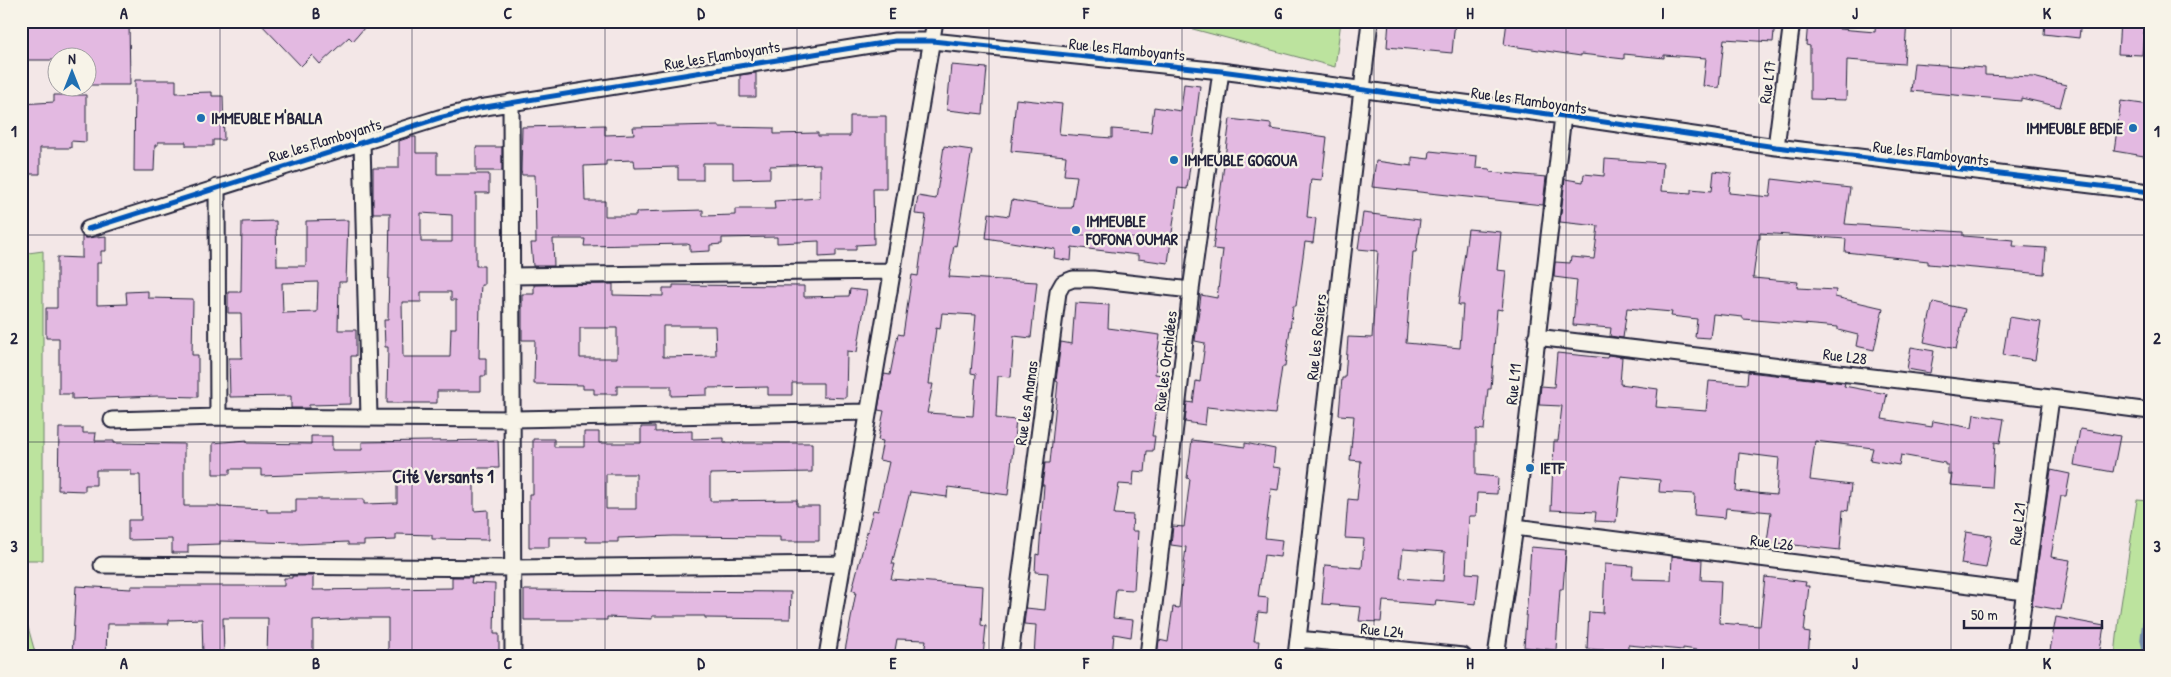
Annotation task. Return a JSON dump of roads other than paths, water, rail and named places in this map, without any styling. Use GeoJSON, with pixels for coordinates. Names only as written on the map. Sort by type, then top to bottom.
{"type":"FeatureCollection","features":[{"type":"Feature","properties":{"kind":"street"},"geometry":{"type":"LineString","coordinates":[[827,656],[935,21]]}},
{"type":"Feature","properties":{"kind":"street","name":"Rue les Rosiers"},"geometry":{"type":"LineString","coordinates":[[1296,656],[1331,366],[1360,90],[1370,21]]}},
{"type":"Feature","properties":{"kind":"street","name":"Rue L17"},"geometry":{"type":"LineString","coordinates":[[1776,147],[1792,21]]}},
{"type":"Feature","properties":{"kind":"street","name":"Rue les Flamboyants"},"geometry":{"type":"LineString","coordinates":[[88,229],[439,118],[511,102],[895,41],[932,41],[1221,71],[1563,116],[1776,147],[2150,192]]}},
{"type":"Feature","properties":{"kind":"street","name":"Rue les Orchidées"},"geometry":{"type":"LineString","coordinates":[[1148,656],[1191,290],[1221,71]]}},
{"type":"Feature","properties":{"kind":"street"},"geometry":{"type":"LineString","coordinates":[[511,102],[511,276],[514,419],[513,656]]}},
{"type":"Feature","properties":{"kind":"street","name":"Rue L11"},"geometry":{"type":"LineString","coordinates":[[1496,656],[1515,527],[1563,116]]}},
{"type":"Feature","properties":{"kind":"street"},"geometry":{"type":"LineString","coordinates":[[362,142],[368,417]]}},
{"type":"Feature","properties":{"kind":"street"},"geometry":{"type":"LineString","coordinates":[[217,187],[218,417]]}},
{"type":"Feature","properties":{"kind":"street"},"geometry":{"type":"LineString","coordinates":[[511,276],[892,271]]}},
{"type":"Feature","properties":{"kind":"street","name":"Rue les Ananas"},"geometry":{"type":"LineString","coordinates":[[1010,656],[1058,292],[1063,283],[1073,279],[1094,279],[1191,290]]}},
{"type":"Feature","properties":{"kind":"street","name":"Rue L28"},"geometry":{"type":"LineString","coordinates":[[1536,337],[2150,411]]}},
{"type":"Feature","properties":{"kind":"street","name":"Rue L21"},"geometry":{"type":"LineString","coordinates":[[2016,656],[2051,398]]}},
{"type":"Feature","properties":{"kind":"street"},"geometry":{"type":"LineString","coordinates":[[112,420],[218,417],[514,419],[867,412]]}},
{"type":"Feature","properties":{"kind":"street","name":"Rue L26"},"geometry":{"type":"LineString","coordinates":[[1515,527],[2026,592]]}},
{"type":"Feature","properties":{"kind":"street"},"geometry":{"type":"LineString","coordinates":[[102,564],[513,568],[843,564]]}},
{"type":"Feature","properties":{"kind":"street","name":"Rue L24"},"geometry":{"type":"LineString","coordinates":[[1298,639],[1463,656]]}},
{"type":"Feature","properties":{"kind":"waterway"},"geometry":{"type":"LineString","coordinates":[[2147,656],[2143,640],[2150,575]]}},
{"type":"Feature","properties":{"kind":"place","name":"IMMEUBLE M'BALLA"},"geometry":{"type":"Point","coordinates":[201,118]}},
{"type":"Feature","properties":{"kind":"place","name":"IMMEUBLE BEDIE"},"geometry":{"type":"Point","coordinates":[2133,128]}},
{"type":"Feature","properties":{"kind":"place","name":"IMMEUBLE GOGOUA"},"geometry":{"type":"Point","coordinates":[1174,160]}},
{"type":"Feature","properties":{"kind":"place","name":"IMMEUBLE FOFONA OUMAR"},"geometry":{"type":"Point","coordinates":[1076,230]}},
{"type":"Feature","properties":{"kind":"place","name":"IETF"},"geometry":{"type":"Point","coordinates":[1530,468]}},
{"type":"Feature","properties":{"kind":"district","name":"Cité Versants 1"},"geometry":{"type":"Point","coordinates":[443,477]}}]}
